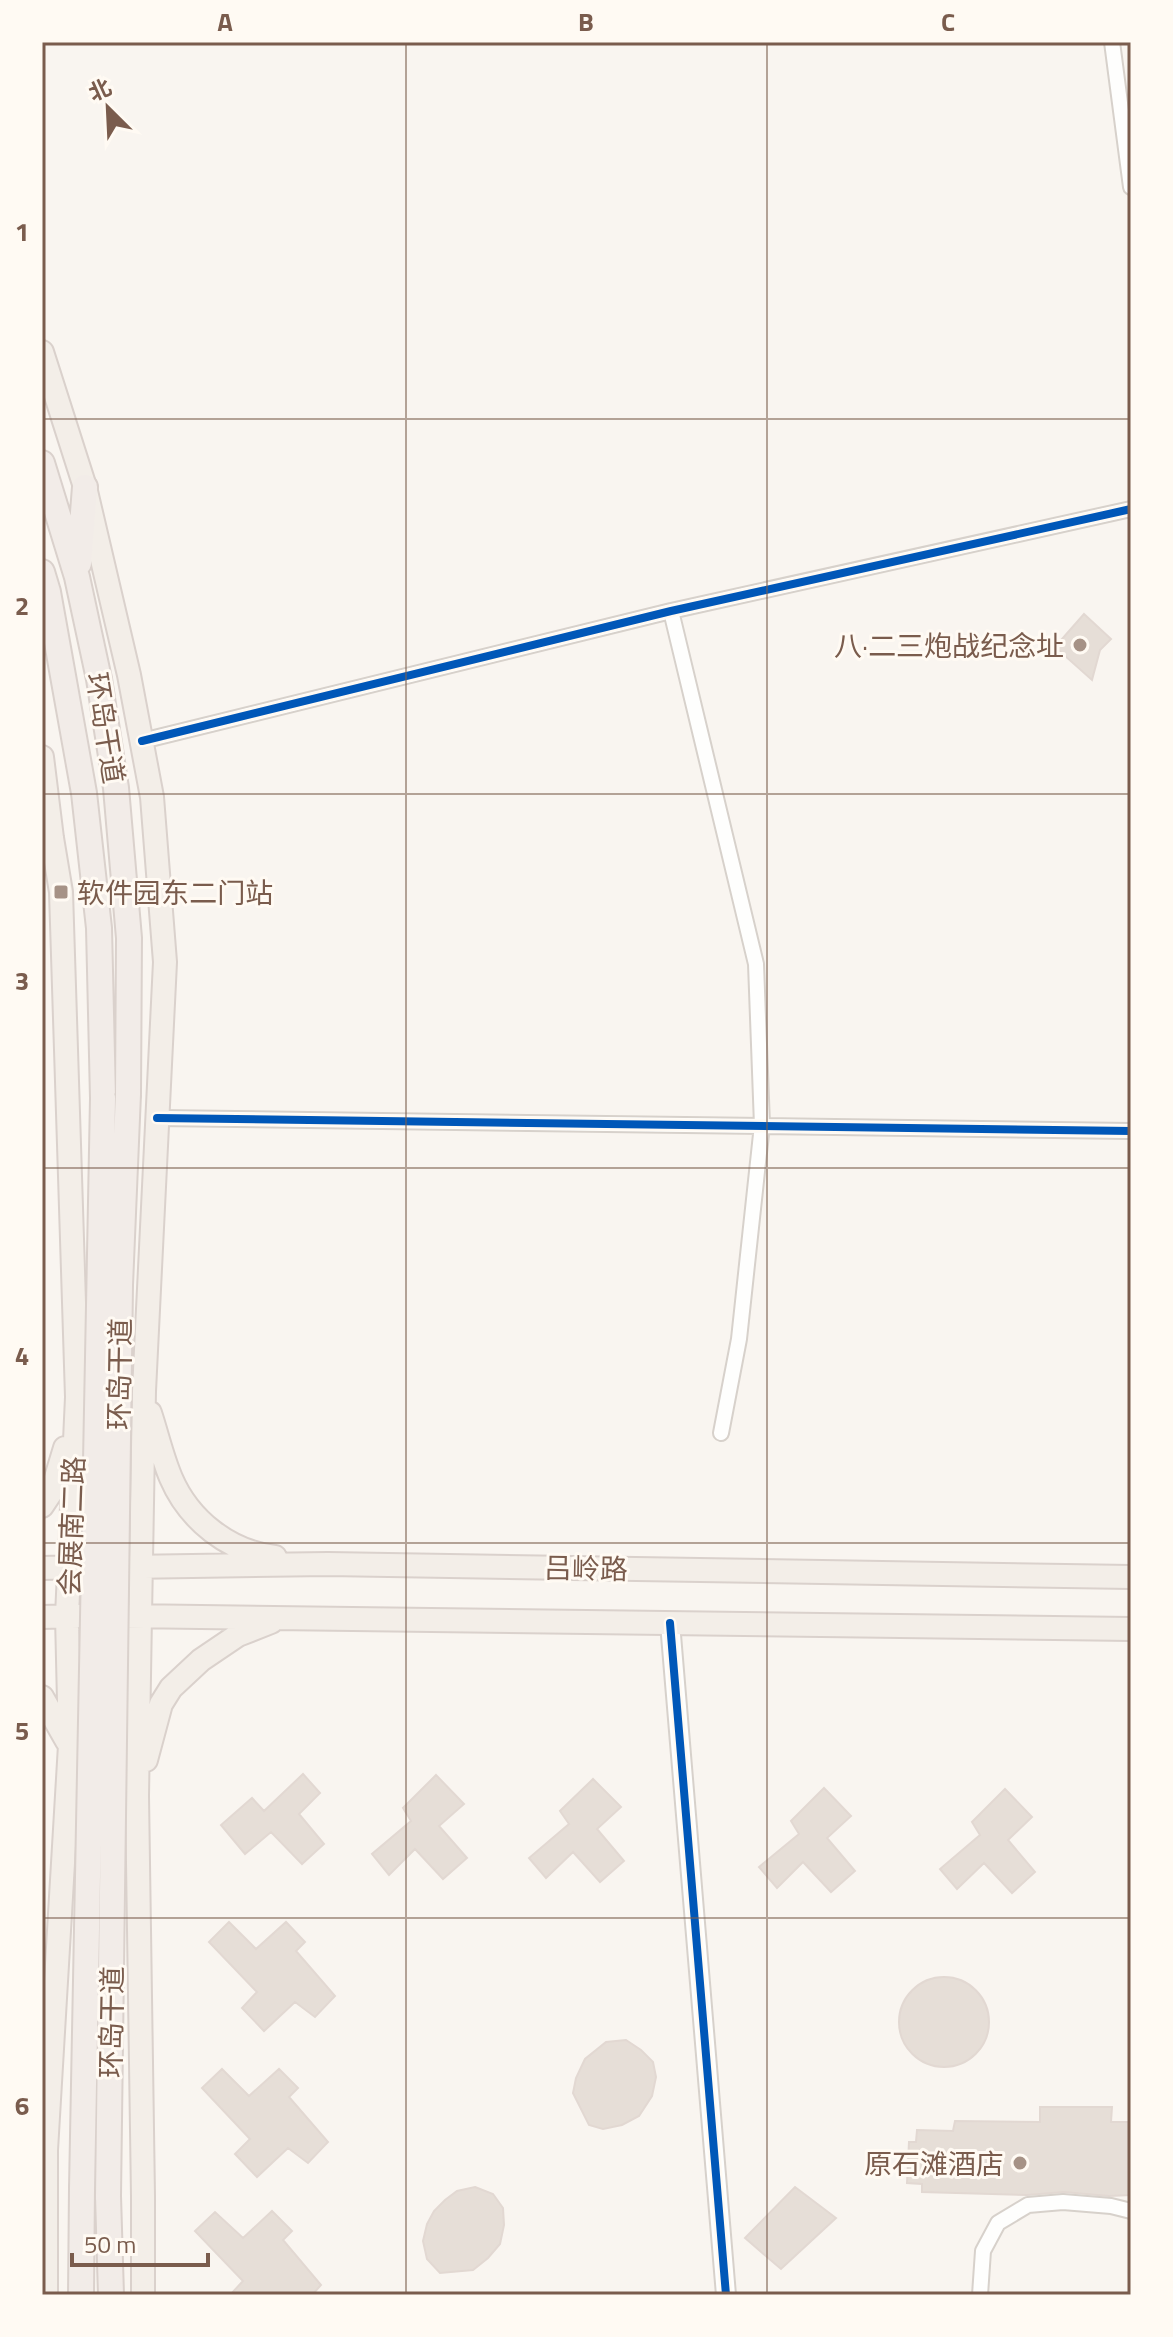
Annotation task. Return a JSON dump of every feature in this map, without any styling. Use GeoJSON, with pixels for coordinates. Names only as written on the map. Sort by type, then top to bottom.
{"type":"FeatureCollection","features":[{"type":"Feature","properties":{"kind":"highway","name":"环岛干道"},"geometry":{"type":"LineString","coordinates":[[42,463],[77,577],[99,679],[116,788],[129,938],[128,1094],[120,1285],[108,2196],[111,2295]]}},
{"type":"Feature","properties":{"kind":"highway"},"geometry":{"type":"LineString","coordinates":[[77,577],[85,487]]}},
{"type":"Feature","properties":{"kind":"highway","name":"环岛干道"},"geometry":{"type":"LineString","coordinates":[[44,582],[84,793],[98,913],[103,1098],[81,2295]]}},
{"type":"Feature","properties":{"kind":"main road"},"geometry":{"type":"LineString","coordinates":[[42,352],[85,487],[129,675],[152,797],[165,962],[144,1391],[137,1796],[143,2295]]}},
{"type":"Feature","properties":{"kind":"main road","name":"会展南二路"},"geometry":{"type":"LineString","coordinates":[[42,757],[61,892],[77,1397],[67,1616],[70,1745],[46,2150],[46,2295]]}},
{"type":"Feature","properties":{"kind":"main road"},"geometry":{"type":"LineString","coordinates":[[42,1506],[52,1491],[59,1471],[77,1397],[144,1391]]}},
{"type":"Feature","properties":{"kind":"main road"},"geometry":{"type":"LineString","coordinates":[[144,1391],[171,1477],[189,1509],[212,1533],[234,1546],[268,1557],[328,1564]]}},
{"type":"Feature","properties":{"kind":"main road","name":"吕岭路"},"geometry":{"type":"LineString","coordinates":[[42,1568],[328,1564],[1131,1577]]}},
{"type":"Feature","properties":{"kind":"main road","name":"吕岭路"},"geometry":{"type":"LineString","coordinates":[[42,1617],[283,1617],[1131,1629]]}},
{"type":"Feature","properties":{"kind":"main road"},"geometry":{"type":"LineString","coordinates":[[137,1796],[161,1704],[171,1688],[201,1660],[238,1635],[283,1617]]}},
{"type":"Feature","properties":{"kind":"main road"},"geometry":{"type":"LineString","coordinates":[[42,1697],[70,1745]]}},
{"type":"Feature","properties":{"kind":"street"},"geometry":{"type":"LineString","coordinates":[[1112,42],[1131,187]]}},
{"type":"Feature","properties":{"kind":"street"},"geometry":{"type":"LineString","coordinates":[[142,741],[671,611],[1131,509]]}},
{"type":"Feature","properties":{"kind":"street"},"geometry":{"type":"LineString","coordinates":[[671,611],[756,964],[762,1125],[739,1339],[721,1433]]}},
{"type":"Feature","properties":{"kind":"street"},"geometry":{"type":"LineString","coordinates":[[157,1118],[1131,1131]]}},
{"type":"Feature","properties":{"kind":"street"},"geometry":{"type":"LineString","coordinates":[[670,1623],[726,2295]]}},
{"type":"Feature","properties":{"kind":"street"},"geometry":{"type":"LineString","coordinates":[[980,2295],[983,2251],[998,2223],[1028,2205],[1063,2202],[1131,2211]]}},
{"type":"Feature","properties":{"kind":"building"},"geometry":{"type":"Polygon","coordinates":[[[1084,614],[1111,639],[1100,650],[1092,680],[1055,647],[1084,614]]]}},
{"type":"Feature","properties":{"kind":"building"},"geometry":{"type":"Polygon","coordinates":[[[303,1774],[320,1793],[299,1814],[324,1844],[302,1864],[271,1832],[245,1854],[221,1825],[252,1798],[264,1811],[303,1774]]]}},
{"type":"Feature","properties":{"kind":"building"},"geometry":{"type":"Polygon","coordinates":[[[436,1775],[464,1804],[439,1826],[467,1858],[443,1879],[415,1849],[389,1875],[372,1854],[411,1821],[403,1808],[436,1775]]]}},
{"type":"Feature","properties":{"kind":"building"},"geometry":{"type":"Polygon","coordinates":[[[593,1779],[621,1807],[597,1829],[624,1861],[600,1882],[573,1852],[546,1878],[529,1858],[569,1824],[560,1811],[593,1779]]]}},
{"type":"Feature","properties":{"kind":"building"},"geometry":{"type":"Polygon","coordinates":[[[824,1788],[851,1816],[827,1838],[855,1871],[831,1892],[803,1862],[777,1888],[759,1867],[799,1834],[791,1821],[824,1788]]]}},
{"type":"Feature","properties":{"kind":"building"},"geometry":{"type":"Polygon","coordinates":[[[1005,1789],[1032,1817],[1008,1840],[1035,1872],[1012,1893],[984,1863],[957,1889],[940,1869],[980,1835],[972,1822],[1005,1789]]]}},
{"type":"Feature","properties":{"kind":"building"},"geometry":{"type":"Polygon","coordinates":[[[229,1922],[256,1949],[286,1922],[305,1942],[296,1951],[335,1996],[315,2017],[295,2002],[264,2031],[242,2008],[257,1992],[209,1942],[229,1922]]]}},
{"type":"Feature","properties":{"kind":"building"},"geometry":{"type":"Polygon","coordinates":[[[935,1977],[953,1977],[969,1984],[982,1997],[989,2013],[989,2031],[982,2047],[969,2060],[953,2067],[935,2067],[919,2060],[906,2047],[899,2031],[899,2013],[906,1997],[919,1984],[935,1977]]]}},
{"type":"Feature","properties":{"kind":"building"},"geometry":{"type":"Polygon","coordinates":[[[626,2040],[653,2062],[656,2077],[652,2096],[639,2116],[622,2125],[603,2129],[589,2125],[573,2093],[576,2078],[585,2059],[606,2042],[626,2040]]]}},
{"type":"Feature","properties":{"kind":"building"},"geometry":{"type":"Polygon","coordinates":[[[222,2069],[249,2096],[279,2069],[298,2088],[289,2097],[328,2142],[308,2163],[288,2148],[257,2177],[235,2154],[250,2139],[202,2088],[222,2069]]]}},
{"type":"Feature","properties":{"kind":"building","name":"原石滩酒店"},"geometry":{"type":"Polygon","coordinates":[[[1040,2107],[1112,2107],[1111,2122],[1131,2122],[1131,2195],[922,2192],[922,2184],[907,2183],[909,2142],[916,2142],[917,2130],[953,2131],[955,2121],[1040,2122],[1040,2107]]]}},
{"type":"Feature","properties":{"kind":"building"},"geometry":{"type":"Polygon","coordinates":[[[475,2187],[493,2194],[503,2208],[504,2225],[500,2244],[473,2270],[440,2273],[427,2259],[423,2241],[427,2224],[445,2200],[457,2191],[475,2187]]]}},
{"type":"Feature","properties":{"kind":"building"},"geometry":{"type":"Polygon","coordinates":[[[795,2187],[836,2218],[781,2269],[745,2238],[795,2187]]]}},
{"type":"Feature","properties":{"kind":"building"},"geometry":{"type":"Polygon","coordinates":[[[272,2211],[292,2231],[283,2240],[321,2285],[312,2295],[230,2295],[243,2281],[195,2231],[215,2212],[243,2238],[272,2211]]]}},
{"type":"Feature","properties":{"kind":"cycle path"},"geometry":{"type":"LineString","coordinates":[[142,741],[671,611],[1131,509]]}},
{"type":"Feature","properties":{"kind":"cycle path"},"geometry":{"type":"LineString","coordinates":[[157,1118],[1131,1131]]}},
{"type":"Feature","properties":{"kind":"cycle path"},"geometry":{"type":"LineString","coordinates":[[670,1623],[726,2295]]}},
{"type":"Feature","properties":{"kind":"place","name":"八·二三炮战纪念址"},"geometry":{"type":"Point","coordinates":[1080,645]}},
{"type":"Feature","properties":{"kind":"place","name":"软件园东二门站"},"geometry":{"type":"Point","coordinates":[61,892]}},
{"type":"Feature","properties":{"kind":"place","name":"原石滩酒店"},"geometry":{"type":"Point","coordinates":[1020,2163]}}]}
